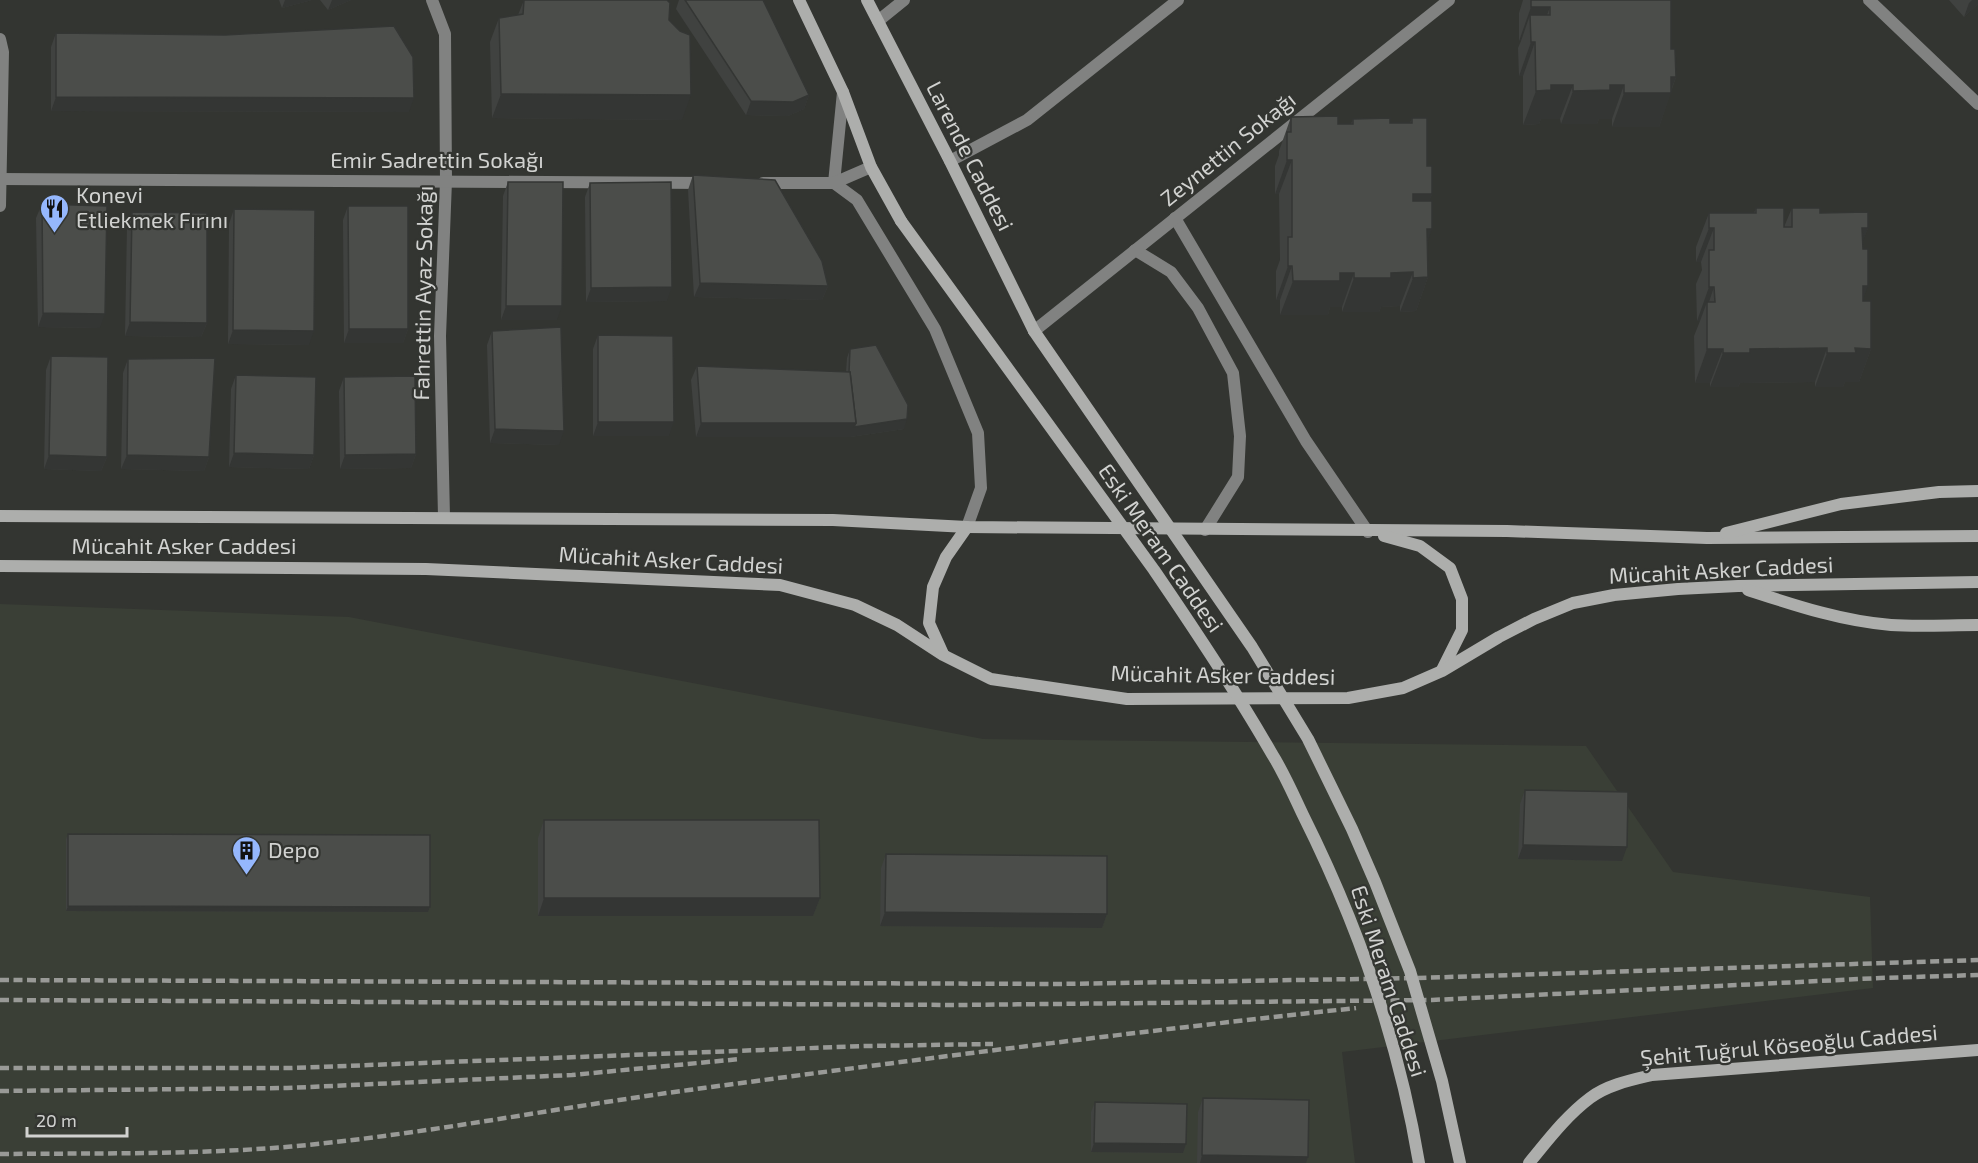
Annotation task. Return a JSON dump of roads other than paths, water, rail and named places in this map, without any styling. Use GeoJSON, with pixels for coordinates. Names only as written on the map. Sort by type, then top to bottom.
{"type":"FeatureCollection","features":[{"type":"Feature","properties":{"kind":"main road"},"geometry":{"type":"LineString","coordinates":[[799,0],[843,92],[871,167]]}},
{"type":"Feature","properties":{"kind":"main road","name":"Larende Caddesi"},"geometry":{"type":"LineString","coordinates":[[867,0],[1034,331]]}},
{"type":"Feature","properties":{"kind":"main road","name":"Eski Meram Caddesi"},"geometry":{"type":"LineString","coordinates":[[871,167],[901,222],[1184,613],[1273,755],[1331,873],[1368,970],[1400,1073],[1419,1163]]}},
{"type":"Feature","properties":{"kind":"main road","name":"Eski Meram Caddesi"},"geometry":{"type":"LineString","coordinates":[[1034,331],[1252,646],[1313,748],[1375,882],[1410,971],[1442,1080],[1460,1163]]}},
{"type":"Feature","properties":{"kind":"main road"},"geometry":{"type":"LineString","coordinates":[[1707,538],[1841,504],[1939,492],[1978,491]]}},
{"type":"Feature","properties":{"kind":"main road","name":"Mücahit Asker Caddesi"},"geometry":{"type":"LineString","coordinates":[[0,516],[833,520],[967,527],[1368,532],[1507,531],[1707,538],[1978,536]]}},
{"type":"Feature","properties":{"kind":"main road"},"geometry":{"type":"LineString","coordinates":[[943,655],[929,623],[933,587],[946,557],[967,527]]}},
{"type":"Feature","properties":{"kind":"main road"},"geometry":{"type":"LineString","coordinates":[[1368,532],[1420,546],[1450,568],[1462,599],[1462,630],[1442,671]]}},
{"type":"Feature","properties":{"kind":"main road","name":"Mücahit Asker Caddesi"},"geometry":{"type":"LineString","coordinates":[[0,566],[426,569],[780,585],[855,604],[897,625],[943,655],[991,679],[1127,699],[1348,698],[1403,688],[1442,671],[1534,619],[1573,603],[1614,595],[1738,586],[1978,582]]}},
{"type":"Feature","properties":{"kind":"main road"},"geometry":{"type":"LineString","coordinates":[[1738,586],[1798,607],[1839,617],[1891,625],[1978,625]]}},
{"type":"Feature","properties":{"kind":"main road","name":"Şehit Tuğrul Köseoğlu Caddesi"},"geometry":{"type":"LineString","coordinates":[[1528,1163],[1565,1119],[1592,1096],[1622,1082],[1652,1075],[1978,1050]]}},
{"type":"Feature","properties":{"kind":"street","name":"Fahrettin Ayaz Sokağı"},"geometry":{"type":"LineString","coordinates":[[432,0],[445,34],[446,181],[441,336],[444,517]]}},
{"type":"Feature","properties":{"kind":"street"},"geometry":{"type":"LineString","coordinates":[[878,21],[904,0]]}},
{"type":"Feature","properties":{"kind":"street"},"geometry":{"type":"LineString","coordinates":[[950,161],[1027,120],[1178,0]]}},
{"type":"Feature","properties":{"kind":"street","name":"Zeynettin Sokağı"},"geometry":{"type":"LineString","coordinates":[[1034,331],[1449,0]]}},
{"type":"Feature","properties":{"kind":"street"},"geometry":{"type":"LineString","coordinates":[[1869,0],[1978,104]]}},
{"type":"Feature","properties":{"kind":"street"},"geometry":{"type":"LineString","coordinates":[[0,39],[3,52],[0,206]]}},
{"type":"Feature","properties":{"kind":"street"},"geometry":{"type":"LineString","coordinates":[[834,183],[843,92]]}},
{"type":"Feature","properties":{"kind":"street"},"geometry":{"type":"LineString","coordinates":[[751,183],[834,183],[871,167]]}},
{"type":"Feature","properties":{"kind":"street","name":"Emir Sadrettin Sokağı"},"geometry":{"type":"LineString","coordinates":[[0,179],[716,183]]}},
{"type":"Feature","properties":{"kind":"street"},"geometry":{"type":"LineString","coordinates":[[834,183],[857,200],[935,329],[978,433],[981,488],[967,527]]}},
{"type":"Feature","properties":{"kind":"street"},"geometry":{"type":"LineString","coordinates":[[1175,219],[1306,441],[1368,532]]}},
{"type":"Feature","properties":{"kind":"street"},"geometry":{"type":"LineString","coordinates":[[1135,250],[1171,272],[1198,308],[1233,373],[1240,436],[1238,477],[1205,530]]}},
{"type":"Feature","properties":{"kind":"railway"},"geometry":{"type":"LineString","coordinates":[[0,980],[1058,984],[1418,978],[1978,960]]}},
{"type":"Feature","properties":{"kind":"railway"},"geometry":{"type":"LineString","coordinates":[[0,1000],[956,1005],[1432,1000],[1978,975]]}},
{"type":"Feature","properties":{"kind":"railway"},"geometry":{"type":"LineString","coordinates":[[0,1154],[193,1152],[356,1140],[641,1097],[856,1068],[1356,1008]]}},
{"type":"Feature","properties":{"kind":"railway"},"geometry":{"type":"LineString","coordinates":[[0,1068],[292,1068],[865,1046],[993,1044]]}},
{"type":"Feature","properties":{"kind":"railway"},"geometry":{"type":"LineString","coordinates":[[0,1091],[287,1088],[572,1075],[740,1059]]}},
{"type":"Feature","properties":{"kind":"place","name":"Konevi Etliekmek Fırını"},"geometry":{"type":"Point","coordinates":[55,234]}},
{"type":"Feature","properties":{"kind":"place","name":"Depo"},"geometry":{"type":"Point","coordinates":[247,876]}}]}
